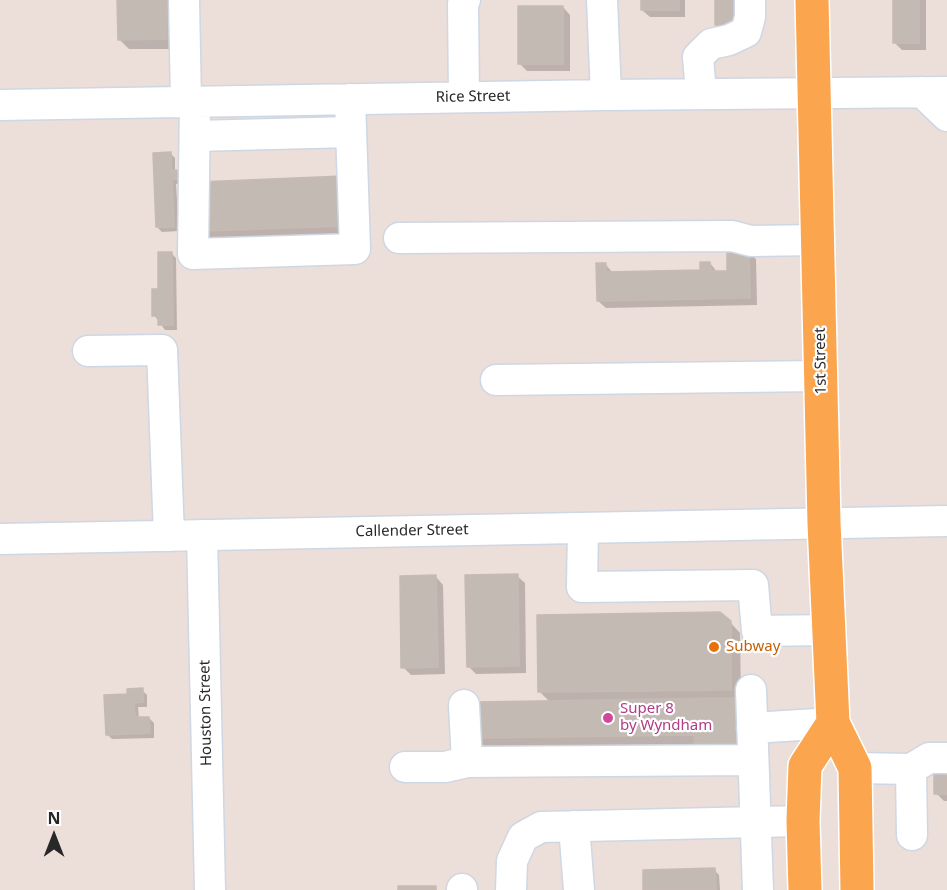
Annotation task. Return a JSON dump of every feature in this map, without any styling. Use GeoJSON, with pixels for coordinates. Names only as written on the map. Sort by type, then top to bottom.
{"type":"FeatureCollection","features":[{"type":"Feature","properties":{"kind":"main road","name":"1st Street"},"geometry":{"type":"LineString","coordinates":[[812,0],[825,523],[833,723],[855,768],[857,890]]}},
{"type":"Feature","properties":{"kind":"main road"},"geometry":{"type":"LineString","coordinates":[[805,890],[803,821],[806,766],[833,723]]}},
{"type":"Feature","properties":{"kind":"street"},"geometry":{"type":"LineString","coordinates":[[184,0],[190,101],[195,136],[193,254],[355,249],[350,99]]}},
{"type":"Feature","properties":{"kind":"street"},"geometry":{"type":"LineString","coordinates":[[464,97],[463,4],[465,0]]}},
{"type":"Feature","properties":{"kind":"street"},"geometry":{"type":"LineString","coordinates":[[602,0],[606,95]]}},
{"type":"Feature","properties":{"kind":"street"},"geometry":{"type":"LineString","coordinates":[[700,93],[698,57],[711,44],[729,40],[746,32],[750,17],[750,0]]}},
{"type":"Feature","properties":{"kind":"street"},"geometry":{"type":"LineString","coordinates":[[934,92],[947,116]]}},
{"type":"Feature","properties":{"kind":"street","name":"Rice Street"},"geometry":{"type":"LineString","coordinates":[[0,105],[700,93],[934,92]]}},
{"type":"Feature","properties":{"kind":"street"},"geometry":{"type":"LineString","coordinates":[[195,136],[351,132]]}},
{"type":"Feature","properties":{"kind":"street"},"geometry":{"type":"LineString","coordinates":[[399,238],[732,236],[751,241],[818,240]]}},
{"type":"Feature","properties":{"kind":"street"},"geometry":{"type":"LineString","coordinates":[[88,351],[162,350],[169,536]]}},
{"type":"Feature","properties":{"kind":"street"},"geometry":{"type":"LineString","coordinates":[[496,380],[821,376]]}},
{"type":"Feature","properties":{"kind":"street","name":"Callender Street"},"geometry":{"type":"LineString","coordinates":[[0,539],[947,521]]}},
{"type":"Feature","properties":{"kind":"street"},"geometry":{"type":"LineString","coordinates":[[583,528],[582,587],[753,585],[757,631],[829,630]]}},
{"type":"Feature","properties":{"kind":"street","name":"Houston Street"},"geometry":{"type":"LineString","coordinates":[[202,535],[210,890]]}},
{"type":"Feature","properties":{"kind":"street"},"geometry":{"type":"LineString","coordinates":[[751,690],[758,890]]}},
{"type":"Feature","properties":{"kind":"street"},"geometry":{"type":"LineString","coordinates":[[465,705],[467,762]]}},
{"type":"Feature","properties":{"kind":"street"},"geometry":{"type":"LineString","coordinates":[[752,728],[833,723]]}},
{"type":"Feature","properties":{"kind":"street"},"geometry":{"type":"LineString","coordinates":[[855,768],[911,769],[929,758],[947,758]]}},
{"type":"Feature","properties":{"kind":"street"},"geometry":{"type":"LineString","coordinates":[[405,767],[445,767],[467,762],[753,760]]}},
{"type":"Feature","properties":{"kind":"street"},"geometry":{"type":"LineString","coordinates":[[911,769],[912,835]]}},
{"type":"Feature","properties":{"kind":"street"},"geometry":{"type":"LineString","coordinates":[[511,890],[512,861],[523,837],[541,827],[803,821]]}},
{"type":"Feature","properties":{"kind":"street"},"geometry":{"type":"LineString","coordinates":[[574,826],[579,890]]}},
{"type":"Feature","properties":{"kind":"building"},"geometry":{"type":"Polygon","coordinates":[[[117,0],[166,0],[167,39],[118,40],[117,0]]]}},
{"type":"Feature","properties":{"kind":"building"},"geometry":{"type":"Polygon","coordinates":[[[641,0],[679,0],[679,10],[641,10],[641,0]]]}},
{"type":"Feature","properties":{"kind":"building"},"geometry":{"type":"Polygon","coordinates":[[[715,0],[734,0],[734,25],[715,25],[715,0]]]}},
{"type":"Feature","properties":{"kind":"building"},"geometry":{"type":"Polygon","coordinates":[[[893,0],[919,0],[919,43],[893,43],[893,0]]]}},
{"type":"Feature","properties":{"kind":"building"},"geometry":{"type":"Polygon","coordinates":[[[518,6],[563,6],[563,64],[518,64],[518,6]]]}},
{"type":"Feature","properties":{"kind":"building"},"geometry":{"type":"Polygon","coordinates":[[[171,152],[171,170],[177,170],[178,179],[172,179],[174,227],[156,227],[153,153],[171,152]]]}},
{"type":"Feature","properties":{"kind":"building"},"geometry":{"type":"Polygon","coordinates":[[[343,176],[345,226],[201,231],[199,182],[343,176]]]}},
{"type":"Feature","properties":{"kind":"building"},"geometry":{"type":"Polygon","coordinates":[[[749,249],[750,298],[597,301],[596,263],[606,263],[606,272],[700,270],[700,262],[710,262],[711,271],[727,271],[727,250],[749,249]]]}},
{"type":"Feature","properties":{"kind":"building"},"geometry":{"type":"Polygon","coordinates":[[[158,252],[172,252],[173,325],[158,325],[158,316],[152,316],[152,289],[158,289],[158,252]]]}},
{"type":"Feature","properties":{"kind":"building"},"geometry":{"type":"Polygon","coordinates":[[[518,574],[519,666],[467,667],[465,575],[518,574]]]}},
{"type":"Feature","properties":{"kind":"building"},"geometry":{"type":"Polygon","coordinates":[[[436,575],[438,667],[401,668],[400,576],[436,575]]]}},
{"type":"Feature","properties":{"kind":"building"},"geometry":{"type":"Polygon","coordinates":[[[720,612],[731,621],[731,690],[538,692],[537,615],[720,612]]]}},
{"type":"Feature","properties":{"kind":"building"},"geometry":{"type":"Polygon","coordinates":[[[143,688],[143,702],[134,703],[135,717],[149,717],[150,733],[106,735],[104,695],[127,694],[127,689],[143,688]]]}},
{"type":"Feature","properties":{"kind":"building","name":"Super 8 by Wyndham"},"geometry":{"type":"Polygon","coordinates":[[[742,698],[742,748],[695,749],[694,735],[473,738],[473,702],[742,698]]]}},
{"type":"Feature","properties":{"kind":"building"},"geometry":{"type":"Polygon","coordinates":[[[934,765],[947,765],[947,794],[934,794],[934,765]]]}},
{"type":"Feature","properties":{"kind":"building"},"geometry":{"type":"Polygon","coordinates":[[[715,868],[716,890],[643,890],[643,870],[715,868]]]}},
{"type":"Feature","properties":{"kind":"building"},"geometry":{"type":"Polygon","coordinates":[[[398,886],[436,886],[436,890],[398,890],[398,886]]]}},
{"type":"Feature","properties":{"kind":"place","name":"Subway"},"geometry":{"type":"Point","coordinates":[714,647]}},
{"type":"Feature","properties":{"kind":"place","name":"Super 8 by Wyndham"},"geometry":{"type":"Point","coordinates":[608,718]}}]}
